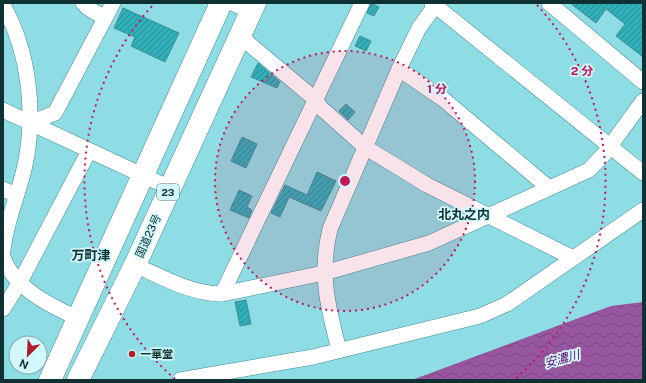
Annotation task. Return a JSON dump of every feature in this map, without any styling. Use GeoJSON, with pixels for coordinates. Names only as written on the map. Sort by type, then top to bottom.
{"type":"FeatureCollection","features":[{"type":"Feature","properties":{"kind":"highway"},"geometry":{"type":"LineString","coordinates":[[50,380],[221,3]]}},
{"type":"Feature","properties":{"kind":"highway","name":"国道23号"},"geometry":{"type":"LineString","coordinates":[[78,380],[135,265],[241,33],[246,6]]}},
{"type":"Feature","properties":{"kind":"street"},"geometry":{"type":"LineString","coordinates":[[83,3],[88,8],[105,18]]}},
{"type":"Feature","properties":{"kind":"street"},"geometry":{"type":"LineString","coordinates":[[30,123],[55,113],[113,3]]}},
{"type":"Feature","properties":{"kind":"street"},"geometry":{"type":"LineString","coordinates":[[222,294],[362,3]]}},
{"type":"Feature","properties":{"kind":"street"},"geometry":{"type":"LineString","coordinates":[[549,3],[643,82]]}},
{"type":"Feature","properties":{"kind":"street"},"geometry":{"type":"LineString","coordinates":[[339,350],[326,301],[324,273],[326,243],[330,229],[399,69],[419,28],[434,4],[643,173]]}},
{"type":"Feature","properties":{"kind":"street"},"geometry":{"type":"LineString","coordinates":[[3,5],[17,39],[24,65],[29,94],[30,123],[25,165],[10,192],[3,250]]}},
{"type":"Feature","properties":{"kind":"street"},"geometry":{"type":"LineString","coordinates":[[241,33],[248,43],[316,100],[337,122],[365,147],[427,185],[573,258]]}},
{"type":"Feature","properties":{"kind":"street"},"geometry":{"type":"LineString","coordinates":[[399,69],[443,99],[549,188]]}},
{"type":"Feature","properties":{"kind":"street"},"geometry":{"type":"LineString","coordinates":[[135,265],[189,290],[222,294],[324,273],[429,243],[589,170],[610,146],[643,102]]}},
{"type":"Feature","properties":{"kind":"street"},"geometry":{"type":"LineString","coordinates":[[3,110],[170,188]]}},
{"type":"Feature","properties":{"kind":"street"},"geometry":{"type":"LineString","coordinates":[[3,309],[20,282],[89,151]]}},
{"type":"Feature","properties":{"kind":"street"},"geometry":{"type":"LineString","coordinates":[[180,380],[313,357],[480,316],[508,304],[643,210]]}},
{"type":"Feature","properties":{"kind":"street"},"geometry":{"type":"LineString","coordinates":[[3,257],[6,267],[20,282],[43,301],[77,318]]}},
{"type":"Feature","properties":{"kind":"water","name":"安濃川"},"geometry":{"type":"Polygon","coordinates":[[[643,302],[643,380],[412,380],[611,306],[643,302]]]}},
{"type":"Feature","properties":{"kind":"building"},"geometry":{"type":"Polygon","coordinates":[[[371,3],[379,7],[374,16],[367,13],[371,3]]]}},
{"type":"Feature","properties":{"kind":"building"},"geometry":{"type":"Polygon","coordinates":[[[570,3],[643,3],[643,57],[616,36],[625,24],[606,9],[596,23],[570,3]]]}},
{"type":"Feature","properties":{"kind":"building"},"geometry":{"type":"Polygon","coordinates":[[[123,8],[179,33],[165,62],[131,46],[135,37],[114,28],[123,8]]]}},
{"type":"Feature","properties":{"kind":"building"},"geometry":{"type":"Polygon","coordinates":[[[360,36],[371,41],[366,51],[355,46],[360,36]]]}},
{"type":"Feature","properties":{"kind":"building"},"geometry":{"type":"Polygon","coordinates":[[[258,63],[280,82],[277,88],[251,77],[258,63]]]}},
{"type":"Feature","properties":{"kind":"building"},"geometry":{"type":"Polygon","coordinates":[[[346,104],[355,112],[348,120],[339,111],[346,104]]]}},
{"type":"Feature","properties":{"kind":"building"},"geometry":{"type":"Polygon","coordinates":[[[242,137],[257,144],[246,168],[231,161],[242,137]]]}},
{"type":"Feature","properties":{"kind":"building"},"geometry":{"type":"Polygon","coordinates":[[[317,172],[336,181],[321,211],[289,197],[280,217],[271,213],[285,185],[307,195],[317,172]]]}},
{"type":"Feature","properties":{"kind":"building"},"geometry":{"type":"Polygon","coordinates":[[[239,190],[252,196],[247,207],[252,210],[249,218],[230,210],[239,190]]]}},
{"type":"Feature","properties":{"kind":"building"},"geometry":{"type":"Polygon","coordinates":[[[246,300],[251,324],[240,326],[235,302],[246,300]]]}},
{"type":"Feature","properties":{"kind":"place","name":"一華堂"},"geometry":{"type":"Point","coordinates":[132,354]}},
{"type":"Feature","properties":{"kind":"district","name":"北丸之内"},"geometry":{"type":"Point","coordinates":[464,214]}},
{"type":"Feature","properties":{"kind":"district","name":"万町津"},"geometry":{"type":"Point","coordinates":[91,255]}}]}
